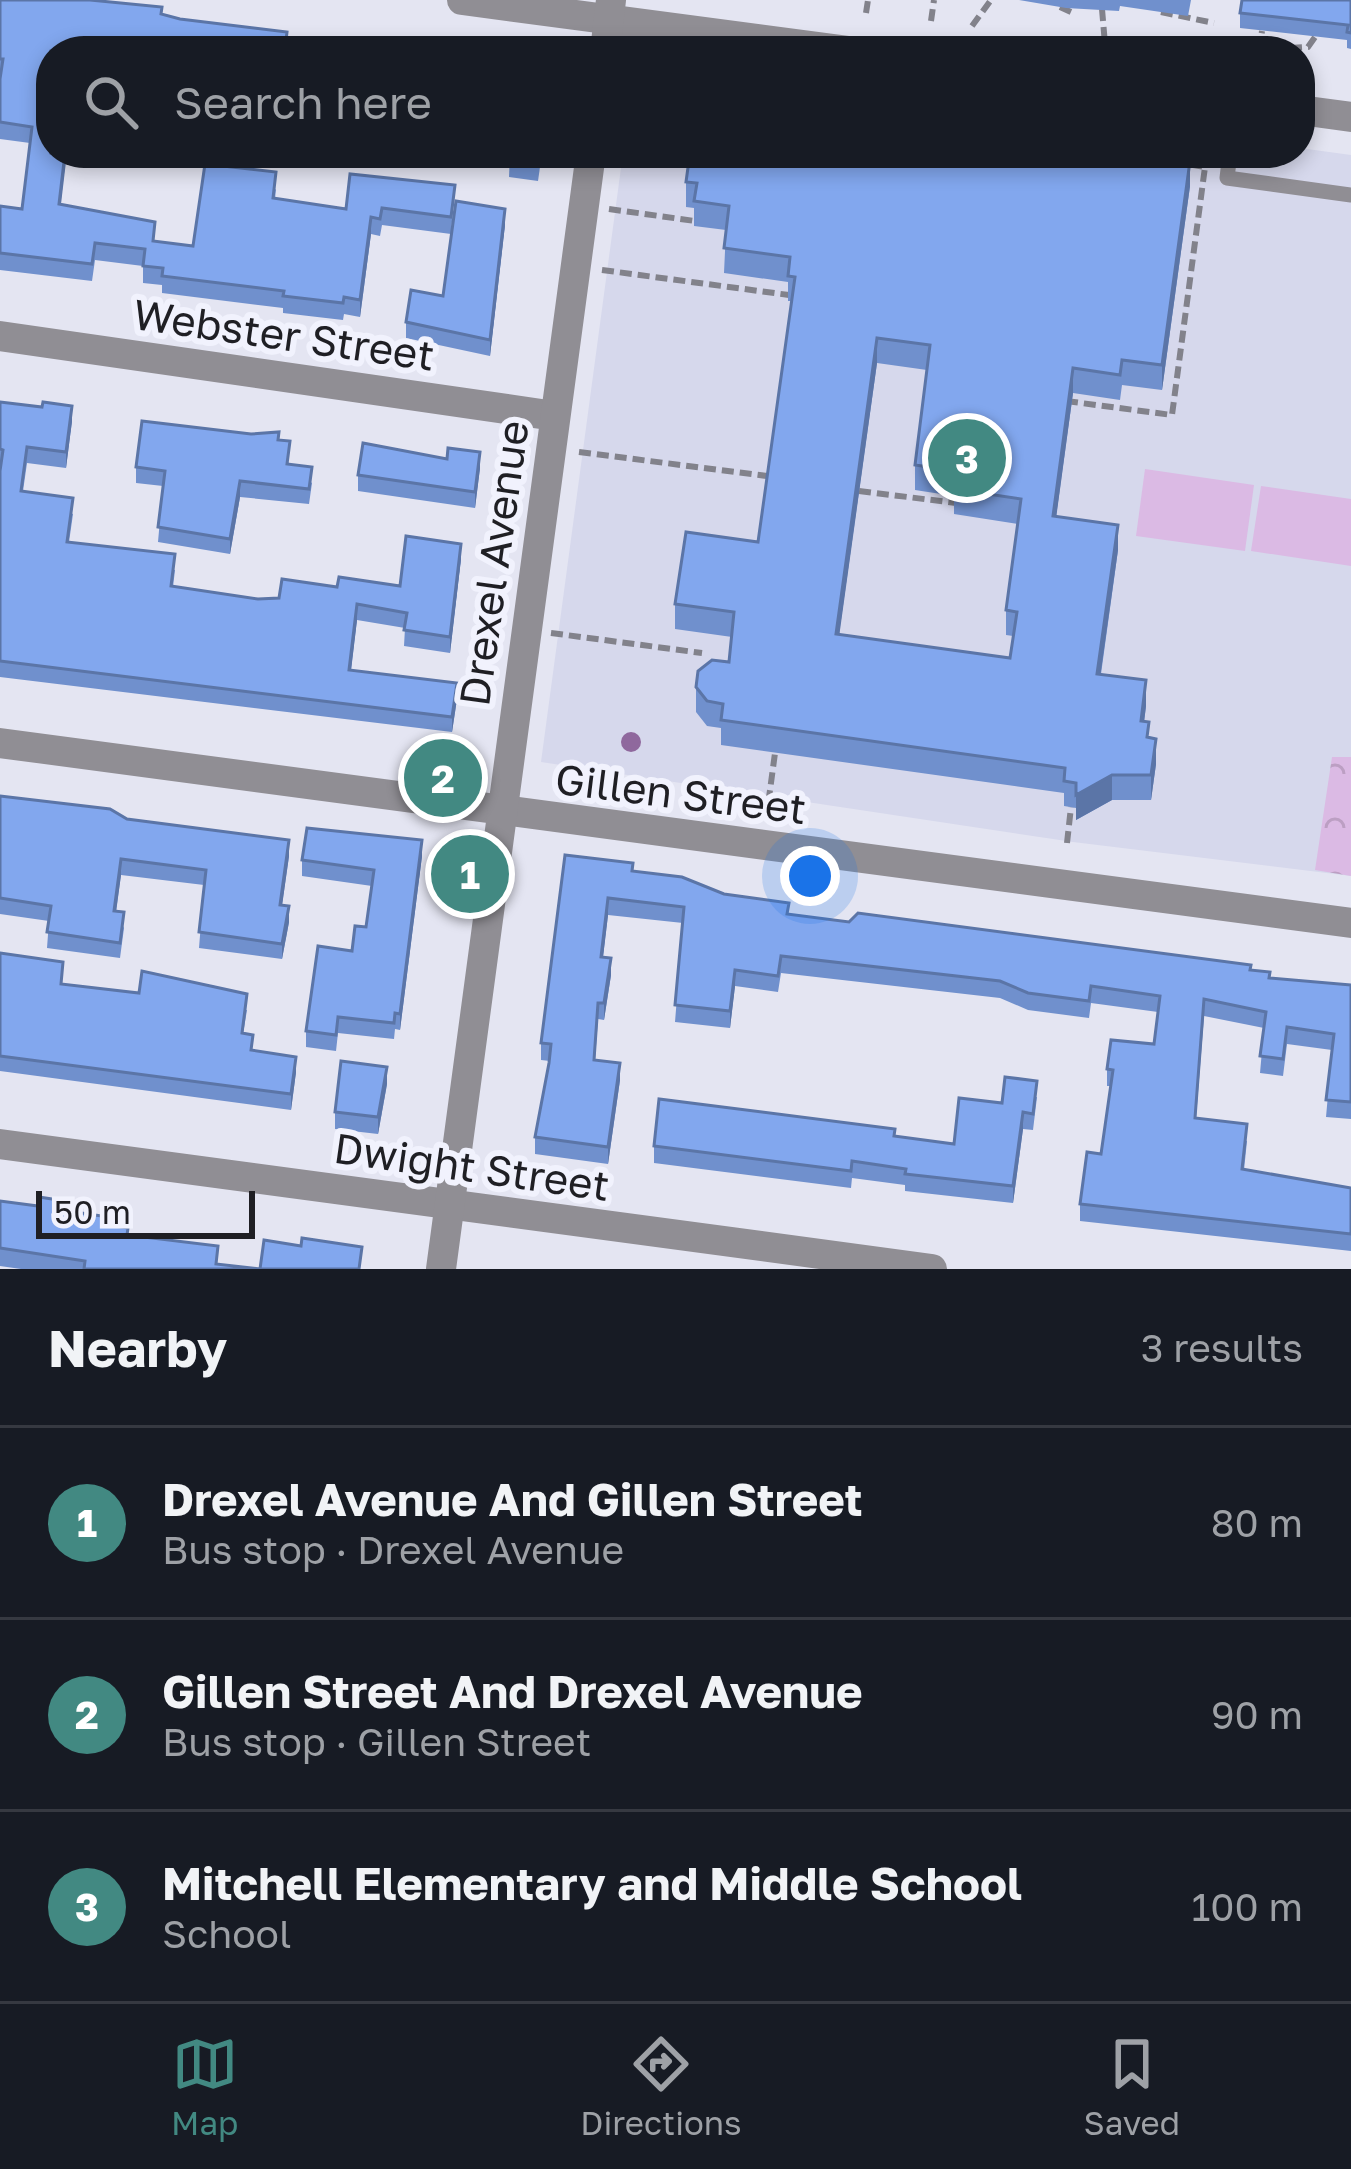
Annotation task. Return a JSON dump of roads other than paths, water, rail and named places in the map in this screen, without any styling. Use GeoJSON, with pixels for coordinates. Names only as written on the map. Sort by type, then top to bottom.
{"type":"FeatureCollection","features":[{"type":"Feature","properties":{"kind":"street"},"geometry":{"type":"LineString","coordinates":[[462,0],[610,10],[762,36]]}},
{"type":"Feature","properties":{"kind":"street"},"geometry":{"type":"LineString","coordinates":[[1315,112],[1351,117]]}},
{"type":"Feature","properties":{"kind":"street","name":"Drexel Avenue"},"geometry":{"type":"LineString","coordinates":[[441,1269],[589,168]]}},
{"type":"Feature","properties":{"kind":"street","name":"Webster Street"},"geometry":{"type":"LineString","coordinates":[[0,336],[555,416]]}},
{"type":"Feature","properties":{"kind":"street","name":"Gillen Street"},"geometry":{"type":"LineString","coordinates":[[0,743],[1351,923]]}},
{"type":"Feature","properties":{"kind":"street","name":"Dwight Street"},"geometry":{"type":"LineString","coordinates":[[0,1144],[932,1269]]}},
{"type":"Feature","properties":{"kind":"lane"},"geometry":{"type":"LineString","coordinates":[[1228,168],[1227,178],[1351,195]]}},
{"type":"Feature","properties":{"kind":"place","name":"Mitchell Elementary and Middle School"},"geometry":{"type":"Point","coordinates":[967,458]}},
{"type":"Feature","properties":{"kind":"place","name":"Gillen Street And Drexel Avenue"},"geometry":{"type":"Point","coordinates":[443,778]}},
{"type":"Feature","properties":{"kind":"place","name":"Drexel Avenue And Gillen Street"},"geometry":{"type":"Point","coordinates":[470,874]}}]}
